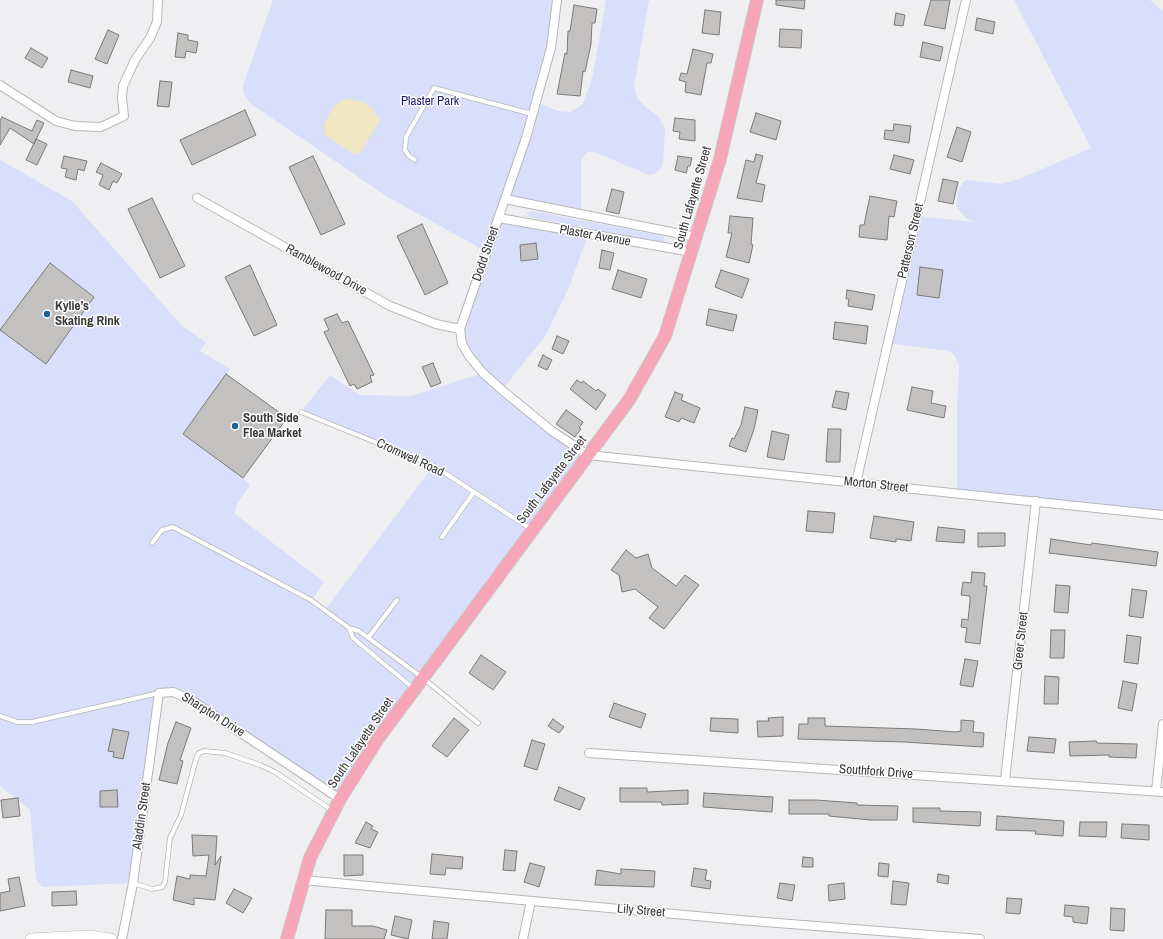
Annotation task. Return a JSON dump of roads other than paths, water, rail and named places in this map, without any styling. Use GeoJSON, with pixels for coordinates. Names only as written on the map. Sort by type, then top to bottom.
{"type":"FeatureCollection","features":[{"type":"Feature","properties":{"kind":"main road","name":"South Lafayette Street"},"geometry":{"type":"LineString","coordinates":[[287,939],[310,858],[340,799],[377,740],[629,400],[665,336],[720,159],[757,0]]}},
{"type":"Feature","properties":{"kind":"street"},"geometry":{"type":"LineString","coordinates":[[0,85],[56,121],[75,126],[101,127],[108,125],[124,116],[122,98],[123,86],[134,60],[150,38],[157,22],[158,0]]}},
{"type":"Feature","properties":{"kind":"street","name":"Dodd Street"},"geometry":{"type":"LineString","coordinates":[[460,328],[499,218],[533,114],[551,48],[557,0]]}},
{"type":"Feature","properties":{"kind":"street","name":"Patterson Street"},"geometry":{"type":"LineString","coordinates":[[856,483],[966,0]]}},
{"type":"Feature","properties":{"kind":"street","name":"Ramblewood Drive"},"geometry":{"type":"LineString","coordinates":[[197,198],[390,306],[436,324],[460,328]]}},
{"type":"Feature","properties":{"kind":"street","name":"Plaster Avenue"},"geometry":{"type":"LineString","coordinates":[[505,199],[696,237]]}},
{"type":"Feature","properties":{"kind":"street","name":"Plaster Avenue"},"geometry":{"type":"LineString","coordinates":[[499,218],[692,252]]}},
{"type":"Feature","properties":{"kind":"street"},"geometry":{"type":"LineString","coordinates":[[460,328],[462,344],[469,356],[483,373],[552,431],[588,455]]}},
{"type":"Feature","properties":{"kind":"street","name":"Morton Street"},"geometry":{"type":"LineString","coordinates":[[588,455],[1163,515]]}},
{"type":"Feature","properties":{"kind":"street","name":"Greer Street"},"geometry":{"type":"LineString","coordinates":[[1005,780],[1036,501]]}},
{"type":"Feature","properties":{"kind":"street","name":"Sharpton Drive"},"geometry":{"type":"LineString","coordinates":[[159,693],[173,692],[193,701],[340,799]]}},
{"type":"Feature","properties":{"kind":"street","name":"Aladdin Street"},"geometry":{"type":"LineString","coordinates":[[122,939],[132,884],[159,693]]}},
{"type":"Feature","properties":{"kind":"street"},"geometry":{"type":"LineString","coordinates":[[1159,791],[1163,724]]}},
{"type":"Feature","properties":{"kind":"street","name":"Southfork Drive"},"geometry":{"type":"LineString","coordinates":[[589,753],[1159,791]]}},
{"type":"Feature","properties":{"kind":"street","name":"Lily Street"},"geometry":{"type":"LineString","coordinates":[[303,880],[980,939]]}},
{"type":"Feature","properties":{"kind":"street"},"geometry":{"type":"LineString","coordinates":[[523,939],[531,901]]}},
{"type":"Feature","properties":{"kind":"street"},"geometry":{"type":"LineString","coordinates":[[31,939],[88,936],[111,939]]}},
{"type":"Feature","properties":{"kind":"lane"},"geometry":{"type":"LineString","coordinates":[[415,160],[409,156],[405,150],[406,138],[434,88],[533,114]]}},
{"type":"Feature","properties":{"kind":"lane","name":"Cromwell Road"},"geometry":{"type":"LineString","coordinates":[[301,412],[428,463],[532,530]]}},
{"type":"Feature","properties":{"kind":"lane"},"geometry":{"type":"LineString","coordinates":[[442,537],[474,492]]}},
{"type":"Feature","properties":{"kind":"lane"},"geometry":{"type":"LineString","coordinates":[[152,543],[162,530],[173,527],[311,600],[349,628],[357,630],[423,678],[478,723]]}},
{"type":"Feature","properties":{"kind":"lane"},"geometry":{"type":"LineString","coordinates":[[368,638],[397,600]]}},
{"type":"Feature","properties":{"kind":"lane"},"geometry":{"type":"LineString","coordinates":[[349,628],[353,638],[415,689]]}},
{"type":"Feature","properties":{"kind":"lane","name":"Sharpton Drive"},"geometry":{"type":"LineString","coordinates":[[0,716],[17,722],[36,722],[159,693]]}},
{"type":"Feature","properties":{"kind":"lane"},"geometry":{"type":"LineString","coordinates":[[132,884],[152,889],[162,887],[166,882],[170,838],[181,815],[196,759],[199,753],[204,751],[225,753],[260,765],[275,772],[333,811]]}},
{"type":"Feature","properties":{"kind":"place","name":"Kylie’s Skating Rink"},"geometry":{"type":"Point","coordinates":[47,314]}},
{"type":"Feature","properties":{"kind":"place","name":"South Side Flea Market"},"geometry":{"type":"Point","coordinates":[235,426]}},
{"type":"Feature","properties":{"kind":"park label","name":"Plaster Park"},"geometry":{"type":"Point","coordinates":[430,102]}}]}
